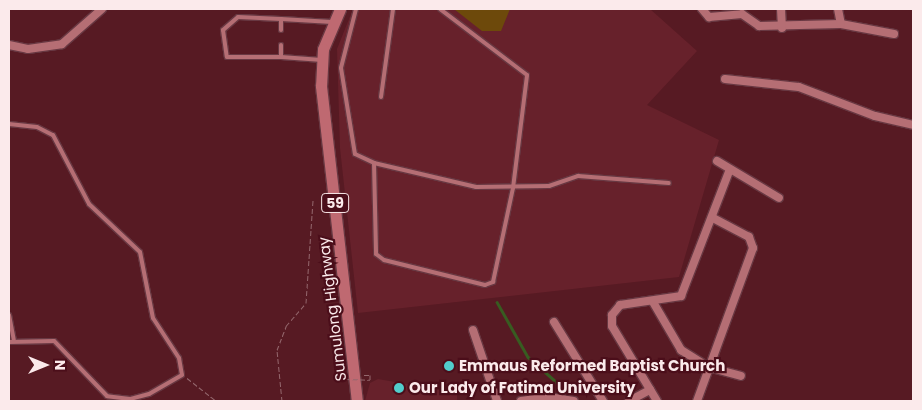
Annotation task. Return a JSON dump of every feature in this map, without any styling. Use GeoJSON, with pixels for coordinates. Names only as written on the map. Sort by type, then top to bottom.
{"type":"FeatureCollection","features":[{"type":"Feature","properties":{"kind":"main road","name":"Sumulong Highway"},"geometry":{"type":"LineString","coordinates":[[340,9],[332,22],[322,60],[321,86],[357,401]]}},
{"type":"Feature","properties":{"kind":"street"},"geometry":{"type":"LineString","coordinates":[[9,46],[28,49],[62,44],[102,9]]}},
{"type":"Feature","properties":{"kind":"street"},"geometry":{"type":"LineString","coordinates":[[702,9],[709,17],[742,14],[759,26],[782,28],[841,24],[894,34]]}},
{"type":"Feature","properties":{"kind":"street"},"geometry":{"type":"LineString","coordinates":[[781,9],[782,28]]}},
{"type":"Feature","properties":{"kind":"street"},"geometry":{"type":"LineString","coordinates":[[838,9],[841,24]]}},
{"type":"Feature","properties":{"kind":"street"},"geometry":{"type":"LineString","coordinates":[[725,79],[799,87],[875,116],[913,124]]}},
{"type":"Feature","properties":{"kind":"street"},"geometry":{"type":"LineString","coordinates":[[716,161],[779,198]]}},
{"type":"Feature","properties":{"kind":"street"},"geometry":{"type":"LineString","coordinates":[[657,401],[612,326],[612,315],[620,305],[653,302],[681,296],[713,218],[730,169]]}},
{"type":"Feature","properties":{"kind":"street"},"geometry":{"type":"LineString","coordinates":[[698,401],[708,367],[753,248],[749,237],[713,218]]}},
{"type":"Feature","properties":{"kind":"street"},"geometry":{"type":"LineString","coordinates":[[653,302],[681,350],[708,367],[741,376]]}},
{"type":"Feature","properties":{"kind":"street"},"geometry":{"type":"LineString","coordinates":[[554,322],[603,401]]}},
{"type":"Feature","properties":{"kind":"street"},"geometry":{"type":"LineString","coordinates":[[473,330],[496,401]]}},
{"type":"Feature","properties":{"kind":"street"},"geometry":{"type":"LineString","coordinates":[[629,401],[650,390]]}},
{"type":"Feature","properties":{"kind":"street"},"geometry":{"type":"LineString","coordinates":[[522,401],[548,397],[574,401]]}},
{"type":"Feature","properties":{"kind":"lane"},"geometry":{"type":"LineString","coordinates":[[356,9],[342,68],[346,112],[355,154],[374,163],[476,186],[513,188],[549,186],[578,176],[669,183]]}},
{"type":"Feature","properties":{"kind":"lane"},"geometry":{"type":"LineString","coordinates":[[382,97],[393,9]]}},
{"type":"Feature","properties":{"kind":"lane"},"geometry":{"type":"LineString","coordinates":[[374,163],[376,254],[384,260],[485,285],[493,282],[513,188],[527,75],[440,9]]}},
{"type":"Feature","properties":{"kind":"lane"},"geometry":{"type":"LineString","coordinates":[[322,60],[281,57],[226,57],[223,30],[238,17],[332,22]]}},
{"type":"Feature","properties":{"kind":"lane"},"geometry":{"type":"LineString","coordinates":[[281,19],[281,30]]}},
{"type":"Feature","properties":{"kind":"lane"},"geometry":{"type":"LineString","coordinates":[[281,45],[281,57]]}},
{"type":"Feature","properties":{"kind":"lane"},"geometry":{"type":"LineString","coordinates":[[9,124],[24,124],[54,135],[89,204],[140,252],[153,318],[178,358],[182,375],[149,394],[130,398],[107,396],[54,341],[11,341],[9,315]]}},
{"type":"Feature","properties":{"kind":"path"},"geometry":{"type":"LineString","coordinates":[[282,401],[277,350],[286,326],[306,302],[313,199]]}},
{"type":"Feature","properties":{"kind":"path"},"geometry":{"type":"LineString","coordinates":[[182,375],[216,401]]}},
{"type":"Feature","properties":{"kind":"path"},"geometry":{"type":"LineString","coordinates":[[345,379],[370,380]]}},
{"type":"Feature","properties":{"kind":"shaded area"},"geometry":{"type":"Polygon","coordinates":[[[353,9],[650,9],[697,51],[647,105],[719,140],[679,277],[358,313],[340,148],[337,49],[353,9]]]}},
{"type":"Feature","properties":{"kind":"shaded area"},"geometry":{"type":"Polygon","coordinates":[[[454,9],[510,9],[501,31],[482,31],[454,9]]]}},
{"type":"Feature","properties":{"kind":"shaded area","name":"Our Lady of Fatima University"},"geometry":{"type":"Polygon","coordinates":[[[378,379],[457,393],[457,401],[365,401],[370,383],[378,379]]]}},
{"type":"Feature","properties":{"kind":"waterway"},"geometry":{"type":"LineString","coordinates":[[497,302],[528,357],[561,386]]}},
{"type":"Feature","properties":{"kind":"place","name":"Emmaus Reformed Baptist Church"},"geometry":{"type":"Point","coordinates":[449,366]}},
{"type":"Feature","properties":{"kind":"place","name":"Our Lady of Fatima University"},"geometry":{"type":"Point","coordinates":[399,388]}}]}
